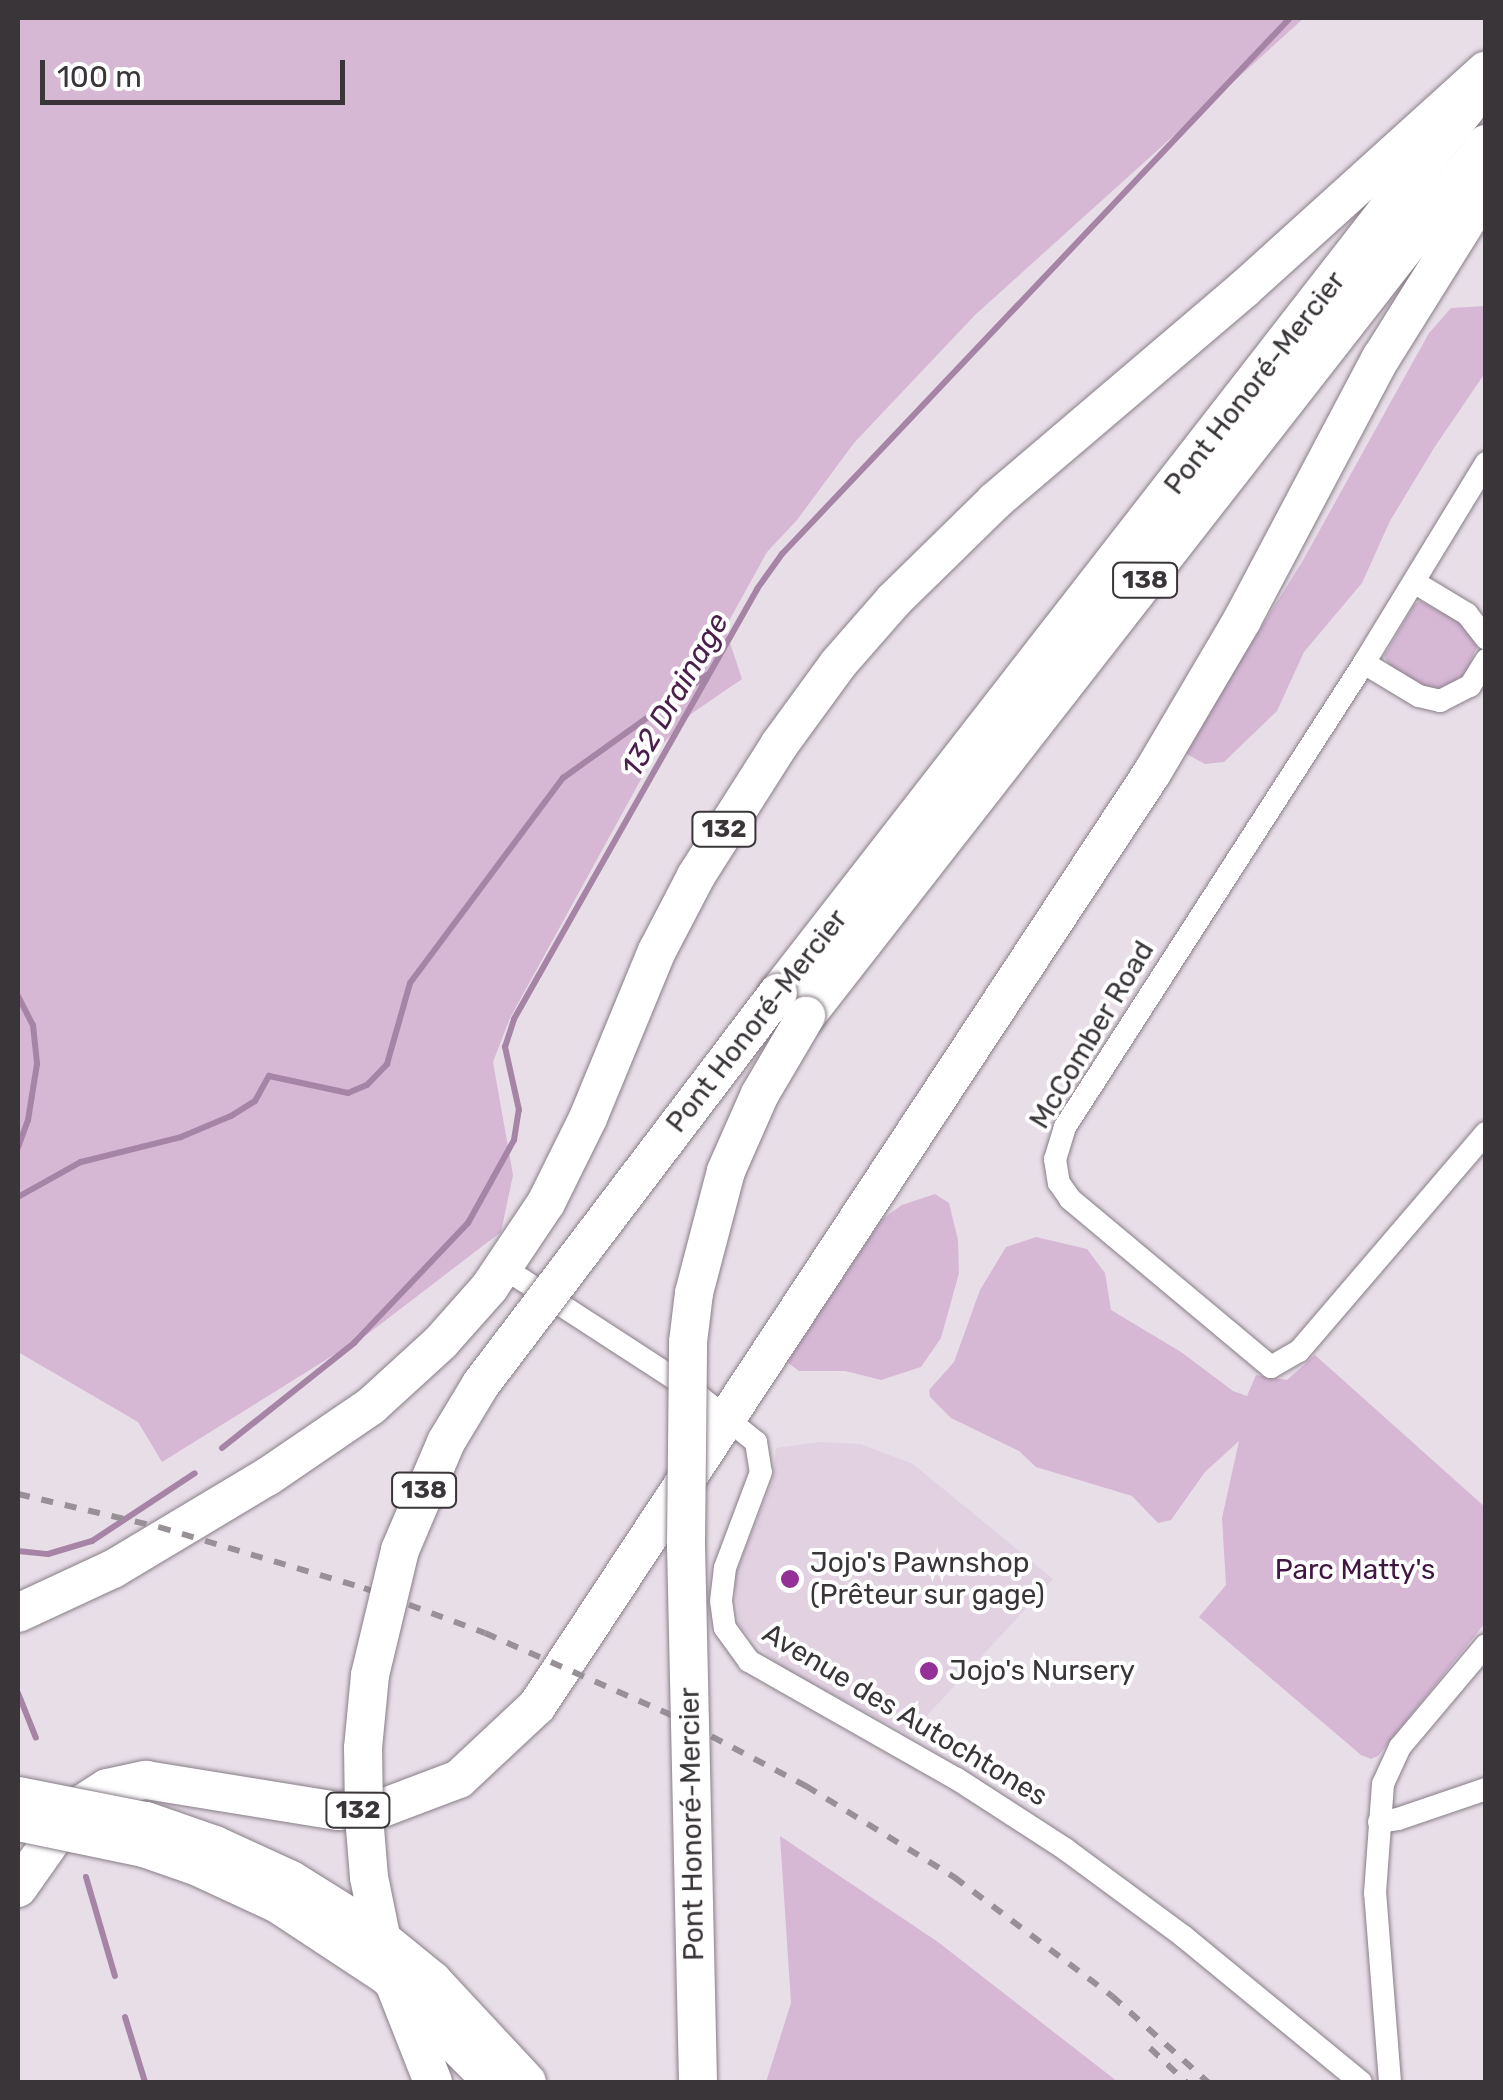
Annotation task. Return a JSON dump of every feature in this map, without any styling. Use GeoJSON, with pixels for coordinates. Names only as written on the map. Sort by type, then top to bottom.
{"type":"FeatureCollection","features":[{"type":"Feature","properties":{"kind":"highway","name":"132"},"geometry":{"type":"LineString","coordinates":[[18,1613],[139,1554],[341,1428],[412,1371],[504,1268],[568,1162],[657,951],[696,876],[829,676],[894,600],[983,512],[1244,289],[1486,70]]}},
{"type":"Feature","properties":{"kind":"highway","name":"Pont Honoré-Mercier"},"geometry":{"type":"LineString","coordinates":[[698,2082],[686,1543],[688,1342],[694,1293],[726,1172],[760,1094],[792,1004],[1486,83]]}},
{"type":"Feature","properties":{"kind":"highway","name":"Pont Honoré-Mercier"},"geometry":{"type":"LineString","coordinates":[[433,2082],[390,1976],[374,1905],[364,1816],[363,1748],[370,1674],[400,1550],[434,1466],[482,1384],[1486,144]]}},
{"type":"Feature","properties":{"kind":"highway","name":"132"},"geometry":{"type":"LineString","coordinates":[[18,1888],[73,1810],[91,1796],[124,1782],[146,1780],[338,1810],[385,1808],[460,1779],[537,1706],[1152,773],[1242,620],[1381,358],[1486,190]]}},
{"type":"Feature","properties":{"kind":"highway"},"geometry":{"type":"LineString","coordinates":[[18,1796],[146,1821],[215,1845],[291,1880],[368,1928],[433,1980],[527,2082]]}},
{"type":"Feature","properties":{"kind":"highway"},"geometry":{"type":"LineString","coordinates":[[18,1822],[144,1848],[278,1904],[387,1976],[493,2082]]}},
{"type":"Feature","properties":{"kind":"street","name":"McComber Road"},"geometry":{"type":"LineString","coordinates":[[1486,464],[1364,663],[1065,1127],[1056,1149],[1056,1173],[1070,1199],[1257,1360],[1279,1366],[1299,1351],[1486,1133]]}},
{"type":"Feature","properties":{"kind":"street"},"geometry":{"type":"LineString","coordinates":[[1414,582],[1467,614],[1486,638]]}},
{"type":"Feature","properties":{"kind":"street"},"geometry":{"type":"LineString","coordinates":[[1364,663],[1419,696],[1440,702],[1470,686],[1486,660]]}},
{"type":"Feature","properties":{"kind":"street","name":"Avenue des Autochtones"},"geometry":{"type":"LineString","coordinates":[[504,1268],[730,1417],[756,1442],[762,1472],[722,1586],[725,1628],[739,1650],[761,1669],[957,1779],[1073,1855],[1183,1936],[1361,2082]]}},
{"type":"Feature","properties":{"kind":"street"},"geometry":{"type":"LineString","coordinates":[[1390,2082],[1375,1893],[1383,1784],[1393,1758],[1486,1645]]}},
{"type":"Feature","properties":{"kind":"street"},"geometry":{"type":"LineString","coordinates":[[1379,1822],[1398,1820],[1486,1789]]}},
{"type":"Feature","properties":{"kind":"shaded area"},"geometry":{"type":"Polygon","coordinates":[[[819,1442],[860,1444],[913,1464],[1053,1579],[909,1735],[779,1666],[739,1625],[734,1578],[773,1480],[776,1448],[819,1442]]]}},
{"type":"Feature","properties":{"kind":"green space"},"geometry":{"type":"Polygon","coordinates":[[[18,18],[1304,18],[975,315],[854,443],[797,520],[767,552],[725,628],[742,679],[691,714],[657,750],[510,1018],[493,1062],[513,1175],[501,1232],[369,1333],[162,1462],[138,1422],[18,1352],[18,18]]]}},
{"type":"Feature","properties":{"kind":"green space"},"geometry":{"type":"Polygon","coordinates":[[[1485,306],[1485,373],[1390,521],[1362,583],[1304,652],[1277,711],[1224,762],[1205,764],[1183,752],[1302,562],[1429,333],[1451,308],[1485,306]]]}},
{"type":"Feature","properties":{"kind":"green space"},"geometry":{"type":"Polygon","coordinates":[[[1420,601],[1466,626],[1478,645],[1462,681],[1431,692],[1390,666],[1384,656],[1420,601]]]}},
{"type":"Feature","properties":{"kind":"green space"},"geometry":{"type":"Polygon","coordinates":[[[935,1194],[949,1203],[958,1240],[959,1273],[941,1338],[921,1367],[881,1380],[845,1371],[799,1371],[787,1362],[882,1219],[902,1205],[935,1194]]]}},
{"type":"Feature","properties":{"kind":"green space","name":"Parc Matty's"},"geometry":{"type":"Polygon","coordinates":[[[1036,1237],[1087,1249],[1105,1273],[1111,1310],[1181,1352],[1233,1391],[1247,1396],[1256,1375],[1287,1380],[1315,1355],[1485,1507],[1485,1623],[1378,1756],[1371,1759],[1361,1755],[1199,1617],[1226,1585],[1222,1518],[1239,1441],[1205,1472],[1171,1520],[1158,1523],[1132,1496],[1036,1467],[1019,1451],[951,1418],[930,1397],[929,1390],[954,1362],[980,1290],[1006,1247],[1036,1237]]]}},
{"type":"Feature","properties":{"kind":"green space"},"geometry":{"type":"Polygon","coordinates":[[[780,1836],[938,1942],[1118,2082],[766,2082],[791,2003],[780,1836]]]}},
{"type":"Feature","properties":{"kind":"waterway","name":"132 Drainage"},"geometry":{"type":"LineString","coordinates":[[222,1448],[354,1343],[468,1223],[514,1140],[519,1110],[505,1047],[514,1019],[757,589],[782,554],[1290,18]]}},
{"type":"Feature","properties":{"kind":"waterway"},"geometry":{"type":"LineString","coordinates":[[18,1197],[81,1162],[181,1137],[231,1116],[255,1101],[269,1076],[348,1093],[367,1085],[387,1064],[410,983],[563,778],[707,675]]}},
{"type":"Feature","properties":{"kind":"waterway"},"geometry":{"type":"LineString","coordinates":[[18,996],[33,1025],[37,1064],[28,1120],[18,1147]]}},
{"type":"Feature","properties":{"kind":"waterway","name":"132 Drainage"},"geometry":{"type":"LineString","coordinates":[[18,1551],[48,1554],[92,1541],[195,1473]]}},
{"type":"Feature","properties":{"kind":"waterway","name":"132 Drainage"},"geometry":{"type":"LineString","coordinates":[[18,1693],[36,1738]]}},
{"type":"Feature","properties":{"kind":"waterway","name":"132 Drainage"},"geometry":{"type":"LineString","coordinates":[[86,1877],[115,1976]]}},
{"type":"Feature","properties":{"kind":"waterway","name":"132 Drainage"},"geometry":{"type":"LineString","coordinates":[[125,2017],[145,2082]]}},
{"type":"Feature","properties":{"kind":"railway"},"geometry":{"type":"LineString","coordinates":[[18,1494],[159,1527],[364,1588],[485,1633],[669,1714],[806,1786],[954,1877],[1112,1996],[1208,2082]]}},
{"type":"Feature","properties":{"kind":"railway"},"geometry":{"type":"LineString","coordinates":[[1150,2048],[1186,2082]]}},
{"type":"Feature","properties":{"kind":"place","name":"Jojo's Pawnshop (Prêteur sur gage)"},"geometry":{"type":"Point","coordinates":[790,1579]}},
{"type":"Feature","properties":{"kind":"place","name":"Jojo's Nursery"},"geometry":{"type":"Point","coordinates":[929,1671]}}]}
